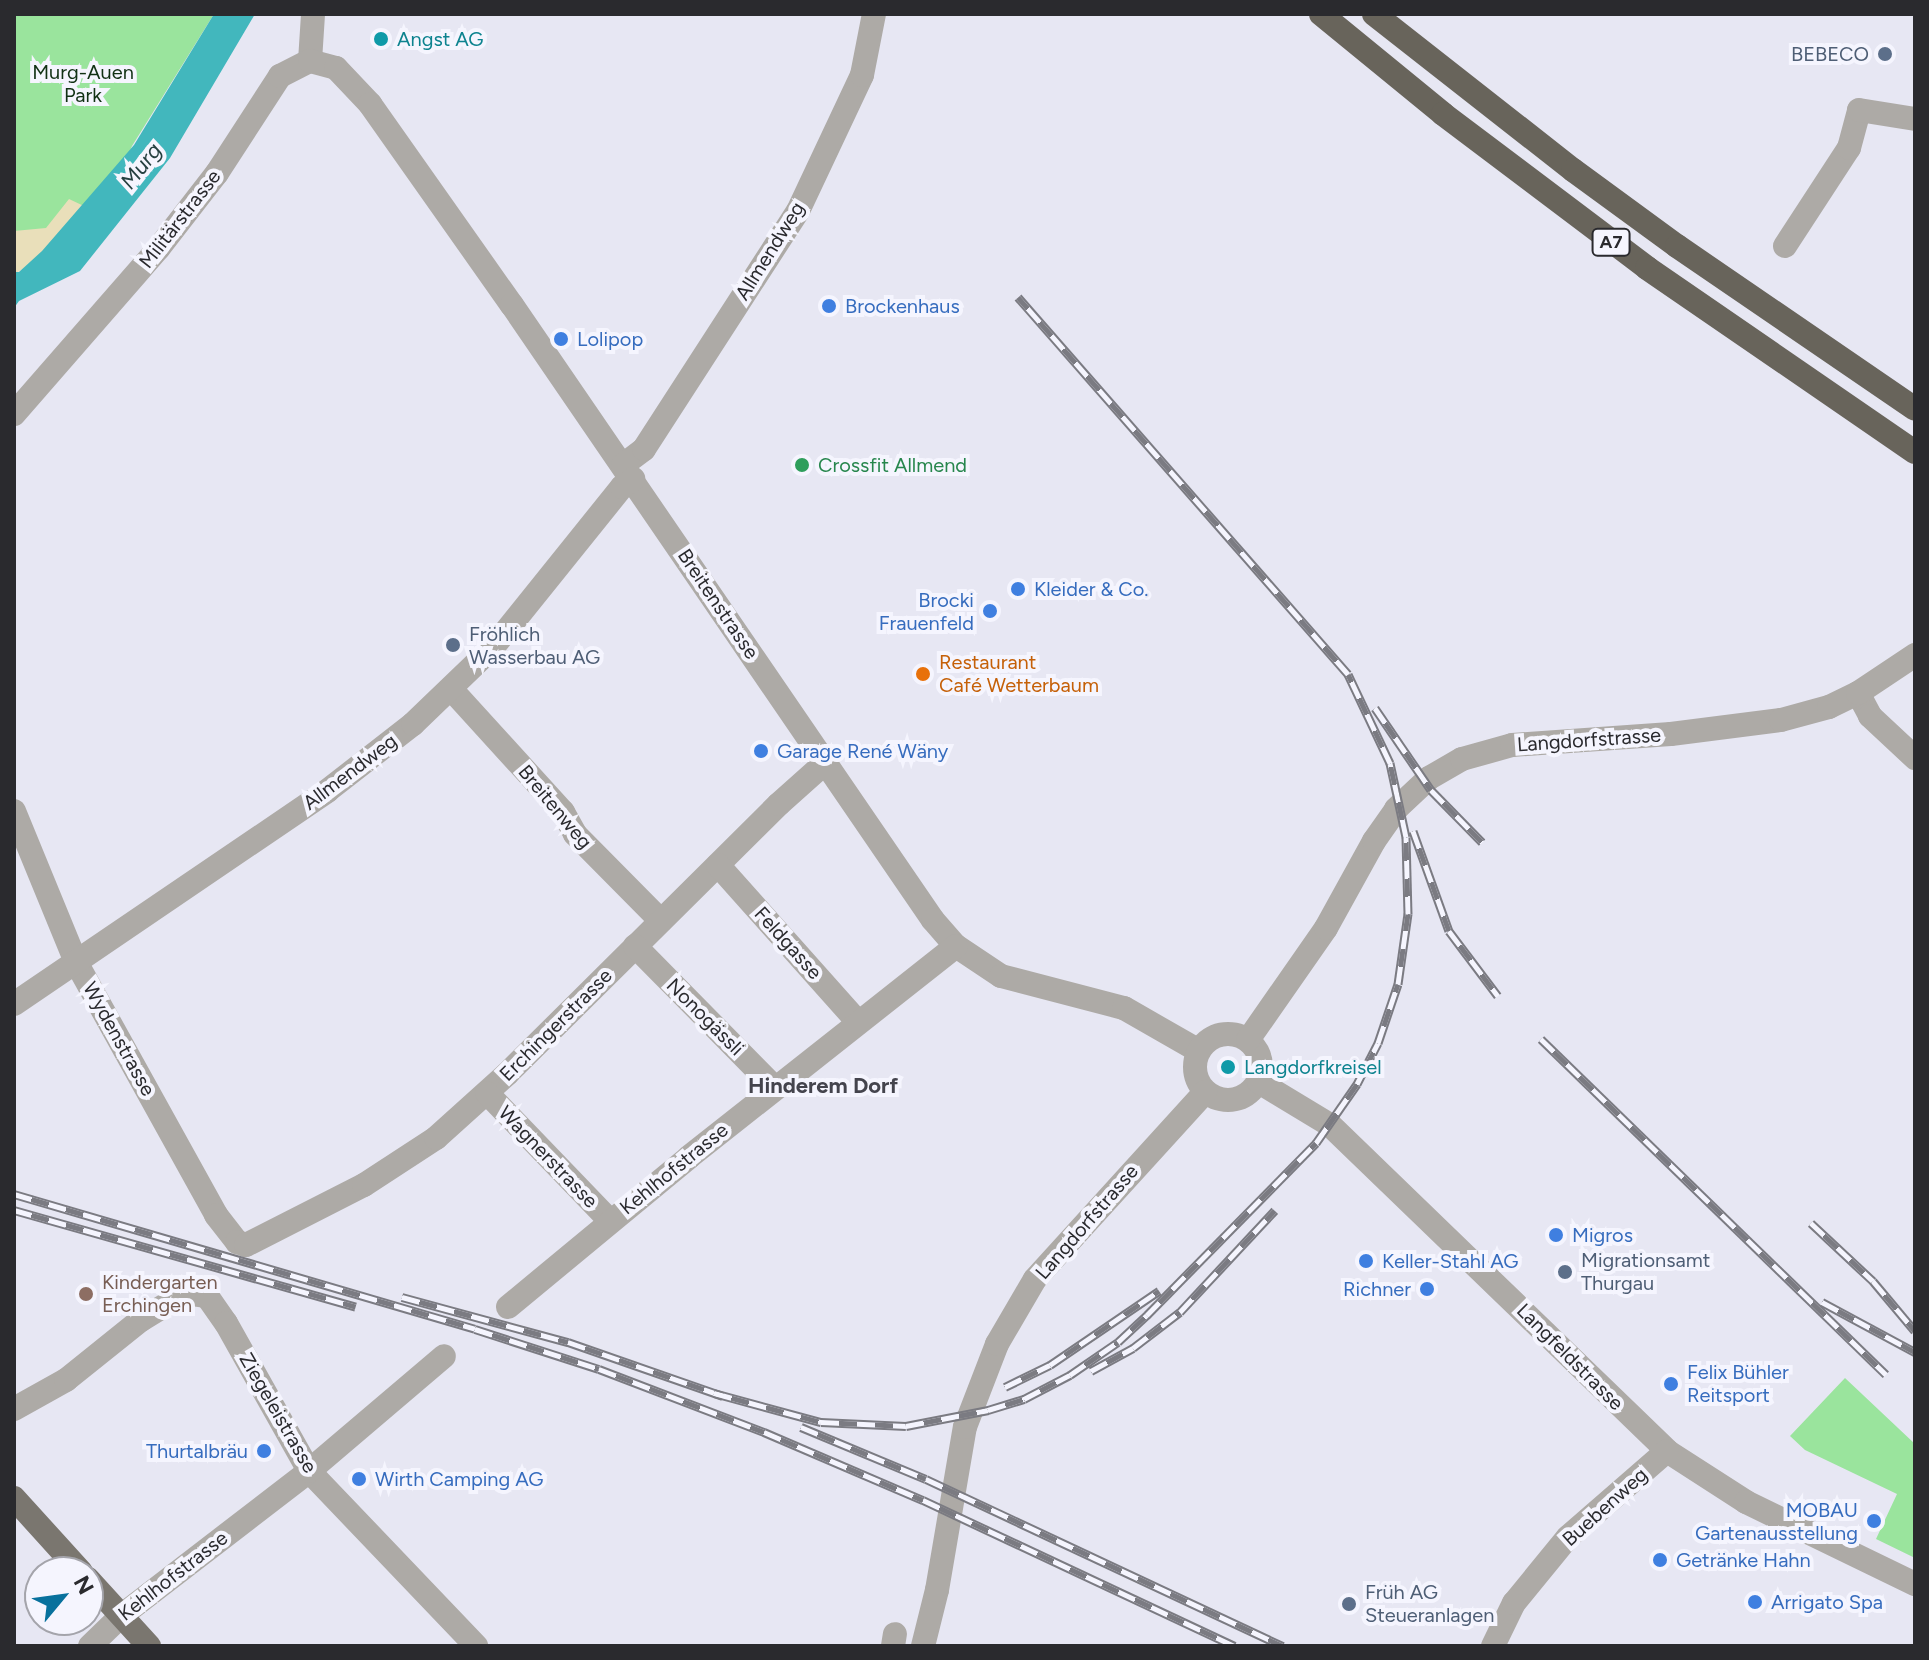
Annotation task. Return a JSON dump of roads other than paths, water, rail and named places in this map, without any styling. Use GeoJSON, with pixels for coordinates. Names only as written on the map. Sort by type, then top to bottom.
{"type":"FeatureCollection","features":[{"type":"Feature","properties":{"kind":"highway","name":"A7"},"geometry":{"type":"LineString","coordinates":[[1321,14],[1443,114],[1647,268],[1915,452]]}},
{"type":"Feature","properties":{"kind":"highway","name":"A7"},"geometry":{"type":"LineString","coordinates":[[1374,14],[1526,134],[1677,246],[1915,409]]}},
{"type":"Feature","properties":{"kind":"main road"},"geometry":{"type":"LineString","coordinates":[[14,1498],[67,1556]]}},
{"type":"Feature","properties":{"kind":"main road"},"geometry":{"type":"LineString","coordinates":[[104,1597],[149,1646]]}},
{"type":"Feature","properties":{"kind":"street"},"geometry":{"type":"LineString","coordinates":[[310,61],[313,14]]}},
{"type":"Feature","properties":{"kind":"street","name":"Allmendweg"},"geometry":{"type":"LineString","coordinates":[[14,1004],[327,791],[452,690],[494,646],[622,487],[628,472],[798,211],[862,75],[874,14]]}},
{"type":"Feature","properties":{"kind":"street","name":"Militärstrasse"},"geometry":{"type":"LineString","coordinates":[[14,414],[158,249],[217,173],[280,76],[310,61]]}},
{"type":"Feature","properties":{"kind":"street","name":"Breitenstrasse"},"geometry":{"type":"LineString","coordinates":[[310,61],[336,68],[370,104],[628,472],[929,914],[956,946],[1001,976],[1129,1010],[1199,1051]]}},
{"type":"Feature","properties":{"kind":"street"},"geometry":{"type":"LineString","coordinates":[[1785,246],[1849,148],[1859,110],[1915,119]]}},
{"type":"Feature","properties":{"kind":"street","name":"Langdorfstrasse"},"geometry":{"type":"LineString","coordinates":[[1248,1040],[1326,928],[1374,841],[1396,809],[1429,778],[1454,763],[1512,745],[1686,733],[1781,720],[1829,707],[1858,693],[1915,655]]}},
{"type":"Feature","properties":{"kind":"street","name":"Breitenweg"},"geometry":{"type":"LineString","coordinates":[[452,690],[563,812],[575,834],[661,921]]}},
{"type":"Feature","properties":{"kind":"street"},"geometry":{"type":"LineString","coordinates":[[1858,693],[1870,716],[1915,758]]}},
{"type":"Feature","properties":{"kind":"street","name":"Erchingerstrasse"},"geometry":{"type":"LineString","coordinates":[[253,1243],[388,1171],[436,1138],[487,1093],[826,762]]}},
{"type":"Feature","properties":{"kind":"street","name":"Wydenstrasse"},"geometry":{"type":"LineString","coordinates":[[14,811],[76,962],[216,1215],[237,1242],[253,1243]]}},
{"type":"Feature","properties":{"kind":"street","name":"Feldgasse"},"geometry":{"type":"LineString","coordinates":[[718,865],[857,1021]]}},
{"type":"Feature","properties":{"kind":"street","name":"Nonogässli"},"geometry":{"type":"LineString","coordinates":[[635,946],[775,1088]]}},
{"type":"Feature","properties":{"kind":"street","name":"Kehlhofstrasse"},"geometry":{"type":"LineString","coordinates":[[508,1307],[857,1021],[956,946]]}},
{"type":"Feature","properties":{"kind":"street"},"geometry":{"type":"LineString","coordinates":[[1226,1034],[1248,1040],[1262,1063],[1259,1082],[1244,1097],[1234,1101],[1223,1101],[1205,1092],[1194,1068],[1199,1051],[1206,1042],[1226,1034]]}},
{"type":"Feature","properties":{"kind":"street","name":"Langfeldstrasse"},"geometry":{"type":"LineString","coordinates":[[1259,1082],[1330,1125],[1667,1451],[1740,1499],[1915,1584]]}},
{"type":"Feature","properties":{"kind":"street","name":"Langdorfstrasse"},"geometry":{"type":"LineString","coordinates":[[923,1646],[937,1590],[965,1427],[997,1344],[1035,1279],[1205,1092]]}},
{"type":"Feature","properties":{"kind":"street","name":"Wagnerstrasse"},"geometry":{"type":"LineString","coordinates":[[487,1093],[610,1221]]}},
{"type":"Feature","properties":{"kind":"street","name":"Ziegeleistrasse"},"geometry":{"type":"LineString","coordinates":[[14,1409],[66,1380],[141,1320],[185,1293],[207,1296],[226,1323],[309,1471],[472,1645]]}},
{"type":"Feature","properties":{"kind":"street","name":"Kehlhofstrasse"},"geometry":{"type":"LineString","coordinates":[[90,1646],[121,1616],[309,1471],[444,1356]]}},
{"type":"Feature","properties":{"kind":"street","name":"Buebenweg"},"geometry":{"type":"LineString","coordinates":[[1493,1646],[1514,1603],[1568,1537],[1667,1451]]}},
{"type":"Feature","properties":{"kind":"water","name":"Murg"},"geometry":{"type":"Polygon","coordinates":[[[214,14],[255,14],[170,158],[80,271],[19,301],[14,308],[14,272],[19,272],[42,251],[134,145],[214,14]]]}},
{"type":"Feature","properties":{"kind":"railway"},"geometry":{"type":"LineString","coordinates":[[714,1393],[821,1422],[906,1426],[988,1410],[1024,1399],[1070,1375],[1118,1342],[1147,1315],[1316,1143],[1357,1084],[1378,1043],[1398,984],[1408,914],[1406,837],[1390,763],[1348,674],[1018,297]]}},
{"type":"Feature","properties":{"kind":"railway"},"geometry":{"type":"LineString","coordinates":[[1375,708],[1431,790],[1482,842]]}},
{"type":"Feature","properties":{"kind":"railway"},"geometry":{"type":"LineString","coordinates":[[1413,831],[1449,931],[1498,996]]}},
{"type":"Feature","properties":{"kind":"railway"},"geometry":{"type":"LineString","coordinates":[[1541,1039],[1886,1374]]}},
{"type":"Feature","properties":{"kind":"railway"},"geometry":{"type":"LineString","coordinates":[[14,1194],[475,1329],[599,1369],[764,1432],[923,1500],[1234,1646]]}},
{"type":"Feature","properties":{"kind":"railway"},"geometry":{"type":"LineString","coordinates":[[14,1210],[356,1307]]}},
{"type":"Feature","properties":{"kind":"railway"},"geometry":{"type":"LineString","coordinates":[[1091,1371],[1133,1348],[1180,1312],[1275,1210]]}},
{"type":"Feature","properties":{"kind":"railway"},"geometry":{"type":"LineString","coordinates":[[1811,1223],[1873,1281],[1915,1331]]}},
{"type":"Feature","properties":{"kind":"railway"},"geometry":{"type":"LineString","coordinates":[[1005,1387],[1050,1365],[1159,1291]]}},
{"type":"Feature","properties":{"kind":"railway"},"geometry":{"type":"LineString","coordinates":[[402,1297],[568,1342],[723,1396]]}},
{"type":"Feature","properties":{"kind":"railway"},"geometry":{"type":"LineString","coordinates":[[1822,1302],[1915,1352]]}},
{"type":"Feature","properties":{"kind":"railway"},"geometry":{"type":"LineString","coordinates":[[801,1427],[926,1479],[1283,1646]]}},
{"type":"Feature","properties":{"kind":"place","name":"Angst AG"},"geometry":{"type":"Point","coordinates":[381,39]}},
{"type":"Feature","properties":{"kind":"place","name":"BEBECO"},"geometry":{"type":"Point","coordinates":[1885,54]}},
{"type":"Feature","properties":{"kind":"place","name":"Brockenhaus"},"geometry":{"type":"Point","coordinates":[829,306]}},
{"type":"Feature","properties":{"kind":"place","name":"Lolipop"},"geometry":{"type":"Point","coordinates":[561,339]}},
{"type":"Feature","properties":{"kind":"place","name":"Crossfit Allmend"},"geometry":{"type":"Point","coordinates":[802,465]}},
{"type":"Feature","properties":{"kind":"place","name":"Kleider & Co."},"geometry":{"type":"Point","coordinates":[1018,589]}},
{"type":"Feature","properties":{"kind":"place","name":"Brocki Frauenfeld"},"geometry":{"type":"Point","coordinates":[990,611]}},
{"type":"Feature","properties":{"kind":"place","name":"Fröhlich Wasserbau AG"},"geometry":{"type":"Point","coordinates":[453,645]}},
{"type":"Feature","properties":{"kind":"place","name":"Restaurant Café Wetterbaum"},"geometry":{"type":"Point","coordinates":[923,674]}},
{"type":"Feature","properties":{"kind":"place","name":"Garage René Wäny"},"geometry":{"type":"Point","coordinates":[761,751]}},
{"type":"Feature","properties":{"kind":"place","name":"Langdorfkreisel"},"geometry":{"type":"Point","coordinates":[1228,1067]}},
{"type":"Feature","properties":{"kind":"place","name":"Migros"},"geometry":{"type":"Point","coordinates":[1556,1235]}},
{"type":"Feature","properties":{"kind":"place","name":"Keller-Stahl AG"},"geometry":{"type":"Point","coordinates":[1366,1261]}},
{"type":"Feature","properties":{"kind":"place","name":"Migrationsamt Thurgau"},"geometry":{"type":"Point","coordinates":[1565,1272]}},
{"type":"Feature","properties":{"kind":"place","name":"Richner"},"geometry":{"type":"Point","coordinates":[1427,1289]}},
{"type":"Feature","properties":{"kind":"place","name":"Kindergarten Erchingen"},"geometry":{"type":"Point","coordinates":[86,1294]}},
{"type":"Feature","properties":{"kind":"place","name":"Felix Bühler Reitsport"},"geometry":{"type":"Point","coordinates":[1671,1384]}},
{"type":"Feature","properties":{"kind":"place","name":"Thurtalbräu"},"geometry":{"type":"Point","coordinates":[264,1451]}},
{"type":"Feature","properties":{"kind":"place","name":"Wirth Camping AG"},"geometry":{"type":"Point","coordinates":[359,1479]}},
{"type":"Feature","properties":{"kind":"place","name":"MOBAU Gartenausstellung"},"geometry":{"type":"Point","coordinates":[1874,1521]}},
{"type":"Feature","properties":{"kind":"place","name":"Getränke Hahn"},"geometry":{"type":"Point","coordinates":[1660,1560]}},
{"type":"Feature","properties":{"kind":"place","name":"Arrigato Spa"},"geometry":{"type":"Point","coordinates":[1755,1602]}},
{"type":"Feature","properties":{"kind":"place","name":"Früh AG Steueranlagen"},"geometry":{"type":"Point","coordinates":[1349,1604]}},
{"type":"Feature","properties":{"kind":"district","name":"Hinderem Dorf"},"geometry":{"type":"Point","coordinates":[823,1086]}},
{"type":"Feature","properties":{"kind":"park label","name":"Murg-Auen Park"},"geometry":{"type":"Point","coordinates":[83,84]}}]}
